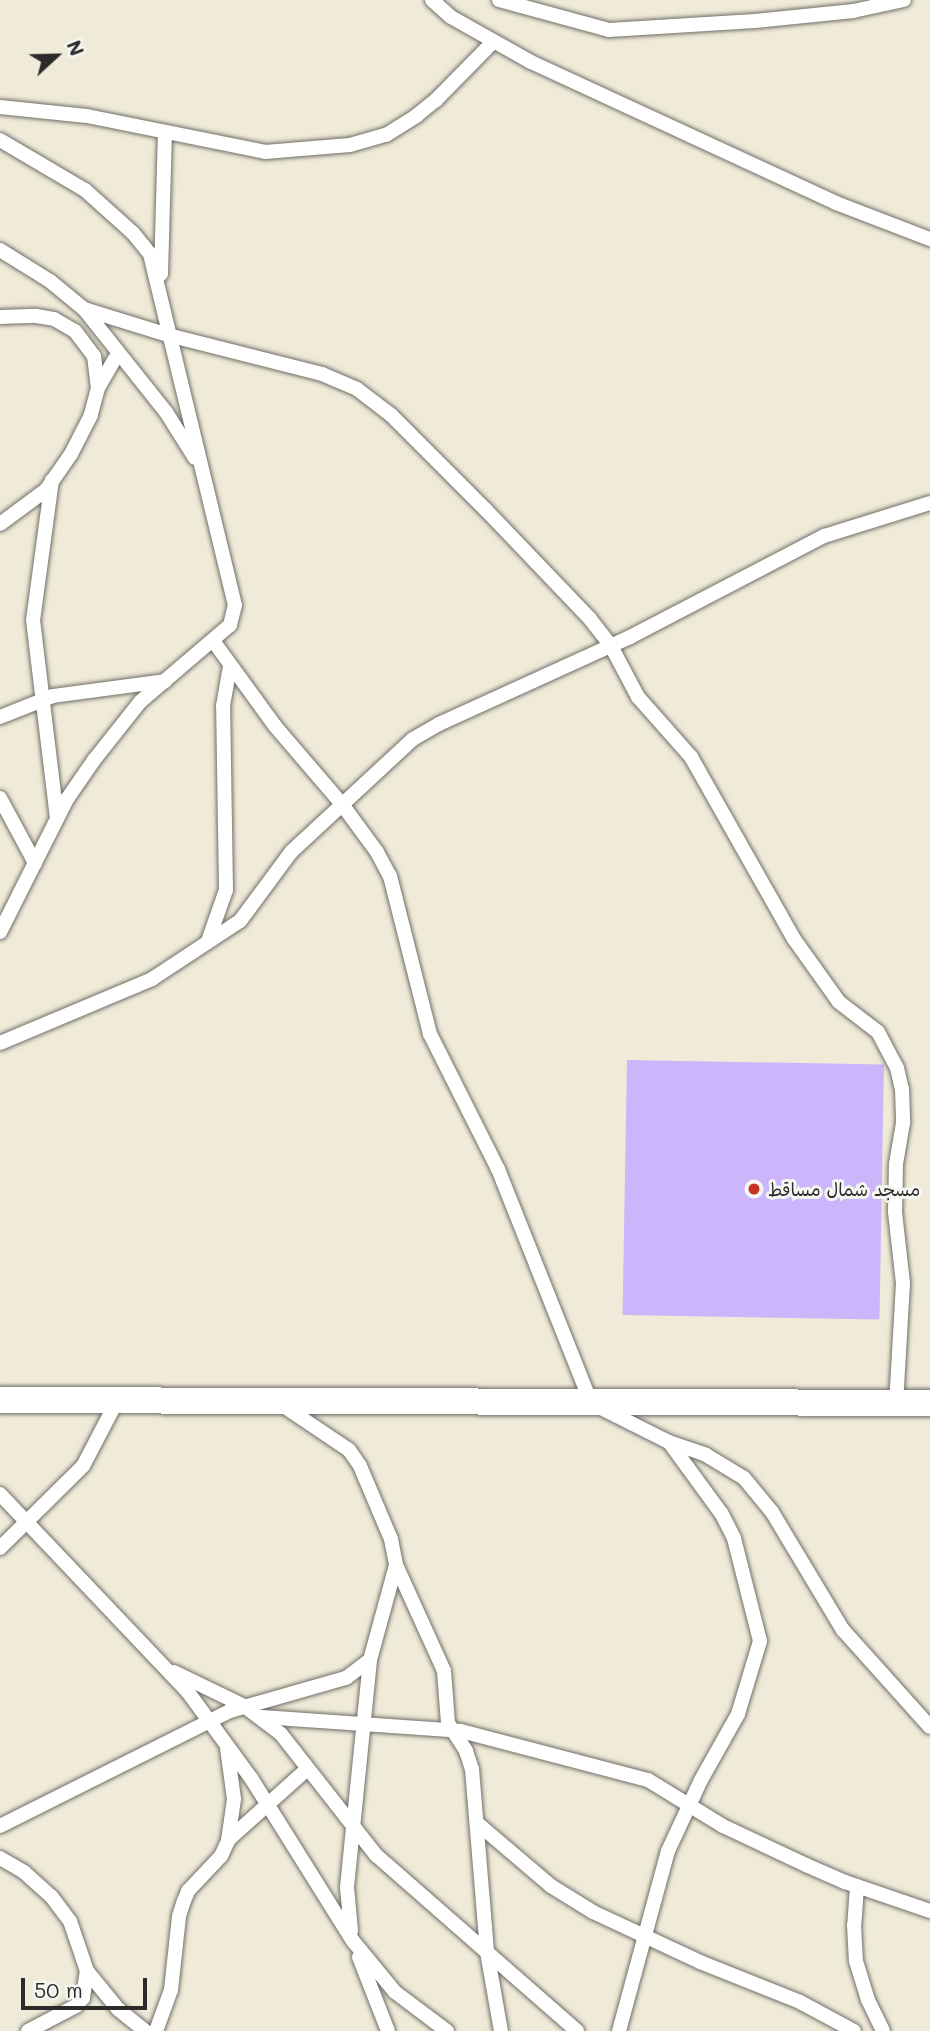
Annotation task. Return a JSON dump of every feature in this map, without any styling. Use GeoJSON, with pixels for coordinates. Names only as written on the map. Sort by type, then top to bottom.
{"type":"FeatureCollection","features":[{"type":"Feature","properties":{"kind":"highway"},"geometry":{"type":"LineString","coordinates":[[0,1400],[930,1403]]}},
{"type":"Feature","properties":{"kind":"street"},"geometry":{"type":"LineString","coordinates":[[432,0],[451,18],[492,43],[836,203],[930,239]]}},
{"type":"Feature","properties":{"kind":"street"},"geometry":{"type":"LineString","coordinates":[[499,0],[588,26],[636,30],[853,11],[904,0]]}},
{"type":"Feature","properties":{"kind":"street"},"geometry":{"type":"LineString","coordinates":[[0,107],[87,116],[265,152],[367,141],[386,135],[436,100],[492,43]]}},
{"type":"Feature","properties":{"kind":"street"},"geometry":{"type":"LineString","coordinates":[[161,289],[165,132]]}},
{"type":"Feature","properties":{"kind":"street"},"geometry":{"type":"LineString","coordinates":[[0,140],[85,190],[133,233],[150,254],[161,289],[168,335],[235,605],[230,625],[214,642],[140,702],[93,760],[57,818],[35,863],[5,913],[0,932]]}},
{"type":"Feature","properties":{"kind":"street"},"geometry":{"type":"LineString","coordinates":[[0,250],[50,281],[84,309],[166,412],[203,471]]}},
{"type":"Feature","properties":{"kind":"street"},"geometry":{"type":"LineString","coordinates":[[84,309],[168,335],[322,373],[357,389],[391,415],[476,501],[590,619],[611,646],[638,697],[691,757],[794,939],[839,1002],[878,1032],[897,1068],[902,1089],[903,1123],[896,1164],[895,1212],[902,1283],[896,1402]]}},
{"type":"Feature","properties":{"kind":"street"},"geometry":{"type":"LineString","coordinates":[[0,317],[36,316],[54,319],[75,331],[88,344],[128,366]]}},
{"type":"Feature","properties":{"kind":"street"},"geometry":{"type":"LineString","coordinates":[[88,344],[94,356],[98,388]]}},
{"type":"Feature","properties":{"kind":"street"},"geometry":{"type":"LineString","coordinates":[[0,524],[46,490],[71,454],[91,415],[98,388],[114,358]]}},
{"type":"Feature","properties":{"kind":"street"},"geometry":{"type":"LineString","coordinates":[[52,480],[33,606],[57,818]]}},
{"type":"Feature","properties":{"kind":"street"},"geometry":{"type":"LineString","coordinates":[[0,1043],[152,979],[240,921],[251,910],[291,852],[413,739],[439,724],[611,646],[824,536],[930,503]]}},
{"type":"Feature","properties":{"kind":"street"},"geometry":{"type":"LineString","coordinates":[[214,642],[275,726],[341,803],[377,852],[390,876],[430,1034],[498,1169],[591,1402],[669,1442],[706,1455],[744,1478],[772,1512],[843,1630],[930,1727]]}},
{"type":"Feature","properties":{"kind":"street"},"geometry":{"type":"LineString","coordinates":[[208,943],[226,890],[223,706],[230,666]]}},
{"type":"Feature","properties":{"kind":"street"},"geometry":{"type":"LineString","coordinates":[[0,717],[44,698],[166,681]]}},
{"type":"Feature","properties":{"kind":"street"},"geometry":{"type":"LineString","coordinates":[[0,798],[35,863]]}},
{"type":"Feature","properties":{"kind":"street"},"geometry":{"type":"LineString","coordinates":[[0,1548],[83,1466],[117,1401]]}},
{"type":"Feature","properties":{"kind":"street"},"geometry":{"type":"LineString","coordinates":[[278,1402],[349,1450],[360,1466],[391,1539],[396,1565],[444,1671],[445,1708],[452,1731],[466,1751],[472,1769],[487,1952],[501,2031]]}},
{"type":"Feature","properties":{"kind":"street"},"geometry":{"type":"LineString","coordinates":[[619,2031],[643,1933],[665,1860],[741,1707],[761,1641],[734,1538],[721,1513],[669,1442]]}},
{"type":"Feature","properties":{"kind":"street"},"geometry":{"type":"LineString","coordinates":[[0,1494],[167,1668],[270,1806],[353,1941],[395,1992],[447,2031]]}},
{"type":"Feature","properties":{"kind":"street"},"geometry":{"type":"LineString","coordinates":[[388,2031],[353,1941],[348,1919],[347,1887],[370,1660],[396,1565]]}},
{"type":"Feature","properties":{"kind":"street"},"geometry":{"type":"LineString","coordinates":[[0,1826],[208,1721],[244,1706],[346,1678],[370,1660]]}},
{"type":"Feature","properties":{"kind":"street"},"geometry":{"type":"LineString","coordinates":[[167,1668],[262,1717],[281,1734],[376,1855],[577,2031]]}},
{"type":"Feature","properties":{"kind":"street"},"geometry":{"type":"LineString","coordinates":[[262,1717],[302,1722],[363,1722],[452,1731],[648,1780],[758,1843],[857,1886],[930,1911]]}},
{"type":"Feature","properties":{"kind":"street"},"geometry":{"type":"LineString","coordinates":[[156,2031],[171,1990],[179,1916],[184,1900],[188,1891],[220,1856],[228,1841],[234,1799],[227,1746]]}},
{"type":"Feature","properties":{"kind":"street"},"geometry":{"type":"LineString","coordinates":[[228,1841],[270,1806],[307,1769]]}},
{"type":"Feature","properties":{"kind":"street"},"geometry":{"type":"LineString","coordinates":[[477,1823],[551,1886],[593,1912],[643,1933],[700,1962],[800,2001],[854,2031]]}},
{"type":"Feature","properties":{"kind":"street"},"geometry":{"type":"LineString","coordinates":[[0,1858],[24,1872],[61,1909],[70,1921],[87,1971],[118,2009],[145,2031]]}},
{"type":"Feature","properties":{"kind":"street"},"geometry":{"type":"LineString","coordinates":[[857,1886],[853,1925],[856,1961],[868,2000],[883,2031]]}},
{"type":"Feature","properties":{"kind":"street"},"geometry":{"type":"LineString","coordinates":[[28,2031],[76,2006],[83,1998],[87,1971]]}},
{"type":"Feature","properties":{"kind":"building","name":"مسجد شمال مساقط"},"geometry":{"type":"Polygon","coordinates":[[[627,1060],[884,1064],[880,1319],[623,1315],[627,1060]]]}},
{"type":"Feature","properties":{"kind":"place","name":"مسجد شمال مساقط"},"geometry":{"type":"Point","coordinates":[754,1189]}}]}
